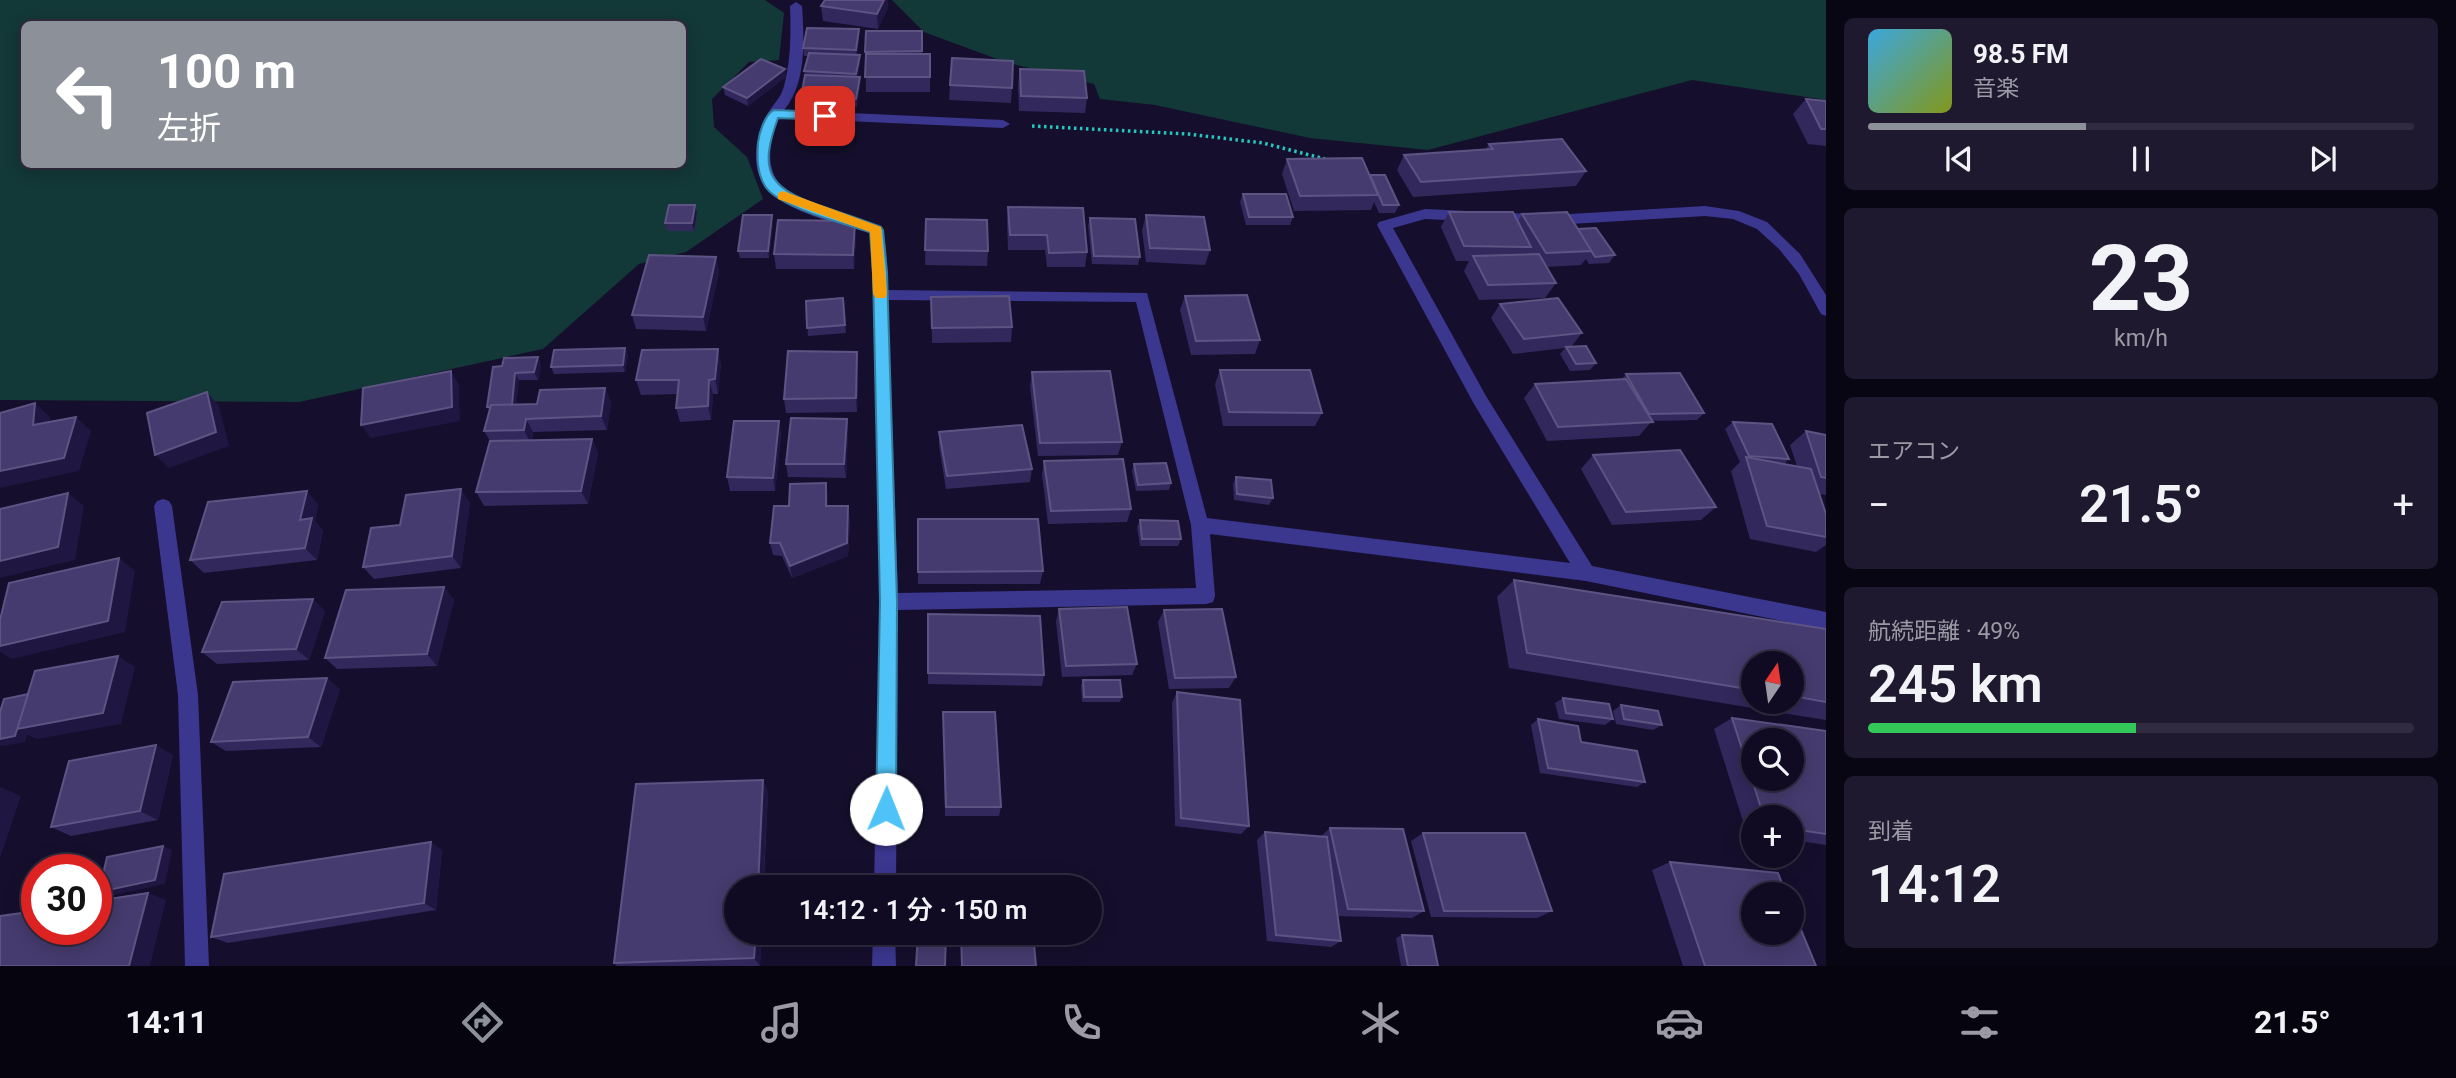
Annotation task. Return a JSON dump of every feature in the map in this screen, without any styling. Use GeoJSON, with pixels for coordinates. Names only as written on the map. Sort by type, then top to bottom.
{"type":"FeatureCollection","features":[{"type":"Feature","properties":{"kind":"street"},"geometry":{"type":"LineString","coordinates":[[796,6],[796,64],[787,99],[774,114],[764,139],[766,175],[771,187],[786,198],[876,230],[888,602],[885,875]]}},
{"type":"Feature","properties":{"kind":"street"},"geometry":{"type":"LineString","coordinates":[[774,114],[1003,124]]}},
{"type":"Feature","properties":{"kind":"street"},"geometry":{"type":"LineString","coordinates":[[1586,573],[1480,400],[1384,225],[1425,214],[1553,220],[1705,211],[1747,218],[1777,237],[1817,291],[1826,310]]}},
{"type":"Feature","properties":{"kind":"street"},"geometry":{"type":"LineString","coordinates":[[880,295],[1142,297],[1200,525],[1206,596],[888,602]]}},
{"type":"Feature","properties":{"kind":"street"},"geometry":{"type":"LineString","coordinates":[[163,506],[188,695],[197,966]]}},
{"type":"Feature","properties":{"kind":"street"},"geometry":{"type":"LineString","coordinates":[[1200,525],[1586,573],[1826,621]]}},
{"type":"Feature","properties":{"kind":"street"},"geometry":{"type":"LineString","coordinates":[[884,945],[884,966]]}},
{"type":"Feature","properties":{"kind":"path"},"geometry":{"type":"LineString","coordinates":[[1003,124],[1188,134],[1263,143],[1332,161]]}},
{"type":"Feature","properties":{"kind":"green space"},"geometry":{"type":"Polygon","coordinates":[[[0,0],[765,0],[784,13],[779,60],[749,62],[712,99],[714,127],[747,157],[763,199],[686,252],[639,264],[543,349],[299,402],[0,400],[0,0]]]}},
{"type":"Feature","properties":{"kind":"green space"},"geometry":{"type":"Polygon","coordinates":[[[892,0],[1826,0],[1826,100],[1692,80],[1428,150],[1310,138],[1155,105],[1100,99],[1094,84],[1005,62],[924,32],[892,0]]]}},
{"type":"Feature","properties":{"kind":"building"},"geometry":{"type":"Polygon","coordinates":[[[825,0],[884,0],[877,14],[821,6],[825,0]]]}},
{"type":"Feature","properties":{"kind":"building"},"geometry":{"type":"Polygon","coordinates":[[[807,28],[859,29],[856,50],[803,48],[807,28]]]}},
{"type":"Feature","properties":{"kind":"building"},"geometry":{"type":"Polygon","coordinates":[[[866,31],[922,31],[922,51],[865,52],[866,31]]]}},
{"type":"Feature","properties":{"kind":"building"},"geometry":{"type":"Polygon","coordinates":[[[809,53],[860,55],[856,74],[804,71],[809,53]]]}},
{"type":"Feature","properties":{"kind":"building"},"geometry":{"type":"Polygon","coordinates":[[[866,54],[930,54],[930,77],[865,77],[866,54]]]}},
{"type":"Feature","properties":{"kind":"building"},"geometry":{"type":"Polygon","coordinates":[[[952,58],[1013,61],[1012,88],[950,85],[952,58]]]}},
{"type":"Feature","properties":{"kind":"building"},"geometry":{"type":"Polygon","coordinates":[[[761,59],[785,69],[747,98],[723,87],[761,59]]]}},
{"type":"Feature","properties":{"kind":"building"},"geometry":{"type":"Polygon","coordinates":[[[1020,69],[1084,71],[1087,98],[1021,96],[1020,69]]]}},
{"type":"Feature","properties":{"kind":"building"},"geometry":{"type":"Polygon","coordinates":[[[805,75],[860,77],[856,99],[801,97],[805,75]]]}},
{"type":"Feature","properties":{"kind":"building"},"geometry":{"type":"Polygon","coordinates":[[[1806,99],[1826,101],[1826,129],[1821,129],[1806,99]]]}},
{"type":"Feature","properties":{"kind":"building"},"geometry":{"type":"Polygon","coordinates":[[[1562,139],[1586,171],[1421,182],[1404,155],[1493,149],[1489,144],[1562,139]]]}},
{"type":"Feature","properties":{"kind":"building"},"geometry":{"type":"Polygon","coordinates":[[[1362,158],[1378,195],[1300,196],[1287,159],[1362,158]]]}},
{"type":"Feature","properties":{"kind":"building"},"geometry":{"type":"Polygon","coordinates":[[[1370,175],[1385,175],[1399,205],[1383,205],[1370,175]]]}},
{"type":"Feature","properties":{"kind":"building"},"geometry":{"type":"Polygon","coordinates":[[[1243,194],[1286,194],[1293,217],[1249,217],[1243,194]]]}},
{"type":"Feature","properties":{"kind":"building"},"geometry":{"type":"Polygon","coordinates":[[[669,205],[695,205],[692,223],[665,223],[669,205]]]}},
{"type":"Feature","properties":{"kind":"building"},"geometry":{"type":"Polygon","coordinates":[[[1008,207],[1083,208],[1087,252],[1049,253],[1047,235],[1010,235],[1008,207]]]}},
{"type":"Feature","properties":{"kind":"building"},"geometry":{"type":"Polygon","coordinates":[[[1449,212],[1513,212],[1531,247],[1464,246],[1449,212]]]}},
{"type":"Feature","properties":{"kind":"building"},"geometry":{"type":"Polygon","coordinates":[[[1567,212],[1592,251],[1546,253],[1522,214],[1567,212]]]}},
{"type":"Feature","properties":{"kind":"building"},"geometry":{"type":"Polygon","coordinates":[[[743,215],[772,215],[768,251],[738,251],[743,215]]]}},
{"type":"Feature","properties":{"kind":"building"},"geometry":{"type":"Polygon","coordinates":[[[1146,215],[1204,217],[1210,250],[1150,248],[1146,215]]]}},
{"type":"Feature","properties":{"kind":"building"},"geometry":{"type":"Polygon","coordinates":[[[1090,218],[1135,219],[1140,257],[1094,256],[1090,218]]]}},
{"type":"Feature","properties":{"kind":"building"},"geometry":{"type":"Polygon","coordinates":[[[926,219],[987,220],[988,251],[925,250],[926,219]]]}},
{"type":"Feature","properties":{"kind":"building"},"geometry":{"type":"Polygon","coordinates":[[[778,220],[855,221],[853,255],[774,254],[778,220]]]}},
{"type":"Feature","properties":{"kind":"building"},"geometry":{"type":"Polygon","coordinates":[[[1596,228],[1615,255],[1595,257],[1578,229],[1596,228]]]}},
{"type":"Feature","properties":{"kind":"building"},"geometry":{"type":"Polygon","coordinates":[[[1539,254],[1556,283],[1488,285],[1473,256],[1539,254]]]}},
{"type":"Feature","properties":{"kind":"building"},"geometry":{"type":"Polygon","coordinates":[[[649,255],[716,257],[703,317],[632,315],[649,255]]]}},
{"type":"Feature","properties":{"kind":"building"},"geometry":{"type":"Polygon","coordinates":[[[1247,295],[1260,340],[1196,341],[1185,296],[1247,295]]]}},
{"type":"Feature","properties":{"kind":"building"},"geometry":{"type":"Polygon","coordinates":[[[1009,296],[1012,327],[932,328],[931,297],[1009,296]]]}},
{"type":"Feature","properties":{"kind":"building"},"geometry":{"type":"Polygon","coordinates":[[[843,298],[845,325],[807,328],[806,301],[843,298]]]}},
{"type":"Feature","properties":{"kind":"building"},"geometry":{"type":"Polygon","coordinates":[[[1558,298],[1582,333],[1524,339],[1500,304],[1558,298]]]}},
{"type":"Feature","properties":{"kind":"building"},"geometry":{"type":"Polygon","coordinates":[[[1586,346],[1596,363],[1576,364],[1566,347],[1586,346]]]}},
{"type":"Feature","properties":{"kind":"building"},"geometry":{"type":"Polygon","coordinates":[[[625,348],[623,365],[551,367],[554,350],[625,348]]]}},
{"type":"Feature","properties":{"kind":"building"},"geometry":{"type":"Polygon","coordinates":[[[718,349],[715,379],[709,380],[708,406],[676,408],[679,380],[636,380],[642,350],[718,349]]]}},
{"type":"Feature","properties":{"kind":"building"},"geometry":{"type":"Polygon","coordinates":[[[788,351],[857,352],[856,398],[784,399],[788,351]]]}},
{"type":"Feature","properties":{"kind":"building"},"geometry":{"type":"Polygon","coordinates":[[[538,357],[534,372],[515,373],[512,405],[487,407],[493,367],[502,366],[504,358],[538,357]]]}},
{"type":"Feature","properties":{"kind":"building"},"geometry":{"type":"Polygon","coordinates":[[[1220,370],[1310,370],[1322,413],[1229,412],[1220,370]]]}},
{"type":"Feature","properties":{"kind":"building"},"geometry":{"type":"Polygon","coordinates":[[[451,371],[452,407],[361,425],[363,388],[451,371]]]}},
{"type":"Feature","properties":{"kind":"building"},"geometry":{"type":"Polygon","coordinates":[[[1110,371],[1122,442],[1040,443],[1032,372],[1110,371]]]}},
{"type":"Feature","properties":{"kind":"building"},"geometry":{"type":"Polygon","coordinates":[[[1680,373],[1704,413],[1649,414],[1626,374],[1680,373]]]}},
{"type":"Feature","properties":{"kind":"building"},"geometry":{"type":"Polygon","coordinates":[[[1626,379],[1653,422],[1558,427],[1535,384],[1626,379]]]}},
{"type":"Feature","properties":{"kind":"building"},"geometry":{"type":"Polygon","coordinates":[[[605,388],[601,416],[526,419],[524,430],[484,431],[491,405],[537,404],[540,390],[605,388]]]}},
{"type":"Feature","properties":{"kind":"building"},"geometry":{"type":"Polygon","coordinates":[[[207,392],[216,432],[155,455],[147,413],[207,392]]]}},
{"type":"Feature","properties":{"kind":"building"},"geometry":{"type":"Polygon","coordinates":[[[35,403],[33,425],[76,417],[64,458],[0,471],[0,413],[35,403]]]}},
{"type":"Feature","properties":{"kind":"building"},"geometry":{"type":"Polygon","coordinates":[[[791,418],[847,419],[844,464],[786,464],[791,418]]]}},
{"type":"Feature","properties":{"kind":"building"},"geometry":{"type":"Polygon","coordinates":[[[734,421],[779,421],[773,478],[727,477],[734,421]]]}},
{"type":"Feature","properties":{"kind":"building"},"geometry":{"type":"Polygon","coordinates":[[[1733,422],[1772,424],[1789,459],[1749,456],[1733,422]]]}},
{"type":"Feature","properties":{"kind":"building"},"geometry":{"type":"Polygon","coordinates":[[[1022,425],[1032,469],[947,476],[939,432],[1022,425]]]}},
{"type":"Feature","properties":{"kind":"building"},"geometry":{"type":"Polygon","coordinates":[[[1806,431],[1826,435],[1826,478],[1821,477],[1806,431]]]}},
{"type":"Feature","properties":{"kind":"building"},"geometry":{"type":"Polygon","coordinates":[[[592,439],[581,491],[476,492],[490,441],[592,439]]]}},
{"type":"Feature","properties":{"kind":"building"},"geometry":{"type":"Polygon","coordinates":[[[1680,450],[1716,507],[1626,512],[1593,455],[1680,450]]]}},
{"type":"Feature","properties":{"kind":"building"},"geometry":{"type":"Polygon","coordinates":[[[1746,457],[1811,469],[1826,514],[1826,537],[1767,526],[1746,457]]]}},
{"type":"Feature","properties":{"kind":"building"},"geometry":{"type":"Polygon","coordinates":[[[1123,459],[1131,509],[1051,511],[1044,461],[1123,459]]]}},
{"type":"Feature","properties":{"kind":"building"},"geometry":{"type":"Polygon","coordinates":[[[1166,463],[1171,483],[1138,485],[1134,464],[1166,463]]]}},
{"type":"Feature","properties":{"kind":"building"},"geometry":{"type":"Polygon","coordinates":[[[1236,477],[1271,480],[1273,498],[1237,494],[1236,477]]]}},
{"type":"Feature","properties":{"kind":"building"},"geometry":{"type":"Polygon","coordinates":[[[826,483],[826,506],[848,506],[847,543],[790,566],[780,543],[770,543],[774,506],[789,506],[790,484],[826,483]]]}},
{"type":"Feature","properties":{"kind":"building"},"geometry":{"type":"Polygon","coordinates":[[[461,489],[452,556],[363,567],[371,528],[400,525],[406,495],[461,489]]]}},
{"type":"Feature","properties":{"kind":"building"},"geometry":{"type":"Polygon","coordinates":[[[307,491],[300,520],[312,518],[305,548],[190,560],[208,502],[307,491]]]}},
{"type":"Feature","properties":{"kind":"building"},"geometry":{"type":"Polygon","coordinates":[[[68,493],[58,547],[0,561],[0,509],[68,493]]]}},
{"type":"Feature","properties":{"kind":"building"},"geometry":{"type":"Polygon","coordinates":[[[918,519],[1038,519],[1043,571],[918,572],[918,519]]]}},
{"type":"Feature","properties":{"kind":"building"},"geometry":{"type":"Polygon","coordinates":[[[1140,520],[1178,521],[1181,539],[1142,539],[1140,520]]]}},
{"type":"Feature","properties":{"kind":"building"},"geometry":{"type":"Polygon","coordinates":[[[119,558],[108,621],[0,646],[0,620],[9,583],[119,558]]]}},
{"type":"Feature","properties":{"kind":"building"},"geometry":{"type":"Polygon","coordinates":[[[1514,580],[1826,629],[1826,702],[1804,698],[1804,651],[1741,651],[1741,688],[1527,653],[1514,580]]]}},
{"type":"Feature","properties":{"kind":"building"},"geometry":{"type":"Polygon","coordinates":[[[444,587],[427,654],[325,658],[346,590],[444,587]]]}},
{"type":"Feature","properties":{"kind":"building"},"geometry":{"type":"Polygon","coordinates":[[[313,599],[296,649],[202,652],[222,602],[313,599]]]}},
{"type":"Feature","properties":{"kind":"building"},"geometry":{"type":"Polygon","coordinates":[[[1127,607],[1137,664],[1066,666],[1059,609],[1127,607]]]}},
{"type":"Feature","properties":{"kind":"building"},"geometry":{"type":"Polygon","coordinates":[[[1222,609],[1236,677],[1175,678],[1164,610],[1222,609]]]}},
{"type":"Feature","properties":{"kind":"building"},"geometry":{"type":"Polygon","coordinates":[[[928,614],[1040,616],[1044,675],[928,673],[928,614]]]}},
{"type":"Feature","properties":{"kind":"building"},"geometry":{"type":"Polygon","coordinates":[[[118,656],[103,713],[17,729],[35,671],[118,656]]]}},
{"type":"Feature","properties":{"kind":"building"},"geometry":{"type":"Polygon","coordinates":[[[327,678],[308,737],[211,742],[233,682],[327,678]]]}},
{"type":"Feature","properties":{"kind":"building"},"geometry":{"type":"Polygon","coordinates":[[[1083,680],[1120,680],[1122,697],[1084,697],[1083,680]]]}},
{"type":"Feature","properties":{"kind":"building"},"geometry":{"type":"Polygon","coordinates":[[[1177,692],[1240,700],[1249,826],[1181,818],[1177,692]]]}},
{"type":"Feature","properties":{"kind":"building"},"geometry":{"type":"Polygon","coordinates":[[[28,694],[15,736],[0,739],[0,712],[4,699],[28,694]]]}},
{"type":"Feature","properties":{"kind":"building"},"geometry":{"type":"Polygon","coordinates":[[[1563,698],[1609,704],[1613,719],[1566,713],[1563,698]]]}},
{"type":"Feature","properties":{"kind":"building"},"geometry":{"type":"Polygon","coordinates":[[[1621,705],[1658,711],[1662,725],[1624,719],[1621,705]]]}},
{"type":"Feature","properties":{"kind":"building"},"geometry":{"type":"Polygon","coordinates":[[[943,712],[995,712],[1001,807],[946,807],[943,712]]]}},
{"type":"Feature","properties":{"kind":"building"},"geometry":{"type":"Polygon","coordinates":[[[1732,718],[1826,731],[1826,834],[1804,831],[1804,805],[1760,805],[1756,791],[1804,791],[1804,728],[1741,728],[1741,746],[1732,718]]]}},
{"type":"Feature","properties":{"kind":"building"},"geometry":{"type":"Polygon","coordinates":[[[1538,719],[1578,726],[1581,742],[1637,751],[1645,782],[1548,768],[1538,719]]]}},
{"type":"Feature","properties":{"kind":"building"},"geometry":{"type":"Polygon","coordinates":[[[156,745],[140,811],[51,827],[69,761],[156,745]]]}},
{"type":"Feature","properties":{"kind":"building"},"geometry":{"type":"Polygon","coordinates":[[[763,780],[759,875],[724,875],[724,945],[755,945],[754,958],[614,963],[636,784],[763,780]]]}},
{"type":"Feature","properties":{"kind":"building"},"geometry":{"type":"Polygon","coordinates":[[[1330,828],[1403,829],[1424,911],[1348,909],[1330,828]]]}},
{"type":"Feature","properties":{"kind":"building"},"geometry":{"type":"Polygon","coordinates":[[[1265,832],[1327,837],[1341,941],[1276,935],[1265,832]]]}},
{"type":"Feature","properties":{"kind":"building"},"geometry":{"type":"Polygon","coordinates":[[[1423,833],[1525,833],[1552,911],[1444,911],[1423,833]]]}},
{"type":"Feature","properties":{"kind":"building"},"geometry":{"type":"Polygon","coordinates":[[[431,842],[424,903],[211,937],[224,874],[431,842]]]}},
{"type":"Feature","properties":{"kind":"building"},"geometry":{"type":"Polygon","coordinates":[[[163,846],[155,880],[112,889],[112,856],[163,846]]]}},
{"type":"Feature","properties":{"kind":"building"},"geometry":{"type":"Polygon","coordinates":[[[1670,862],[1778,873],[1781,882],[1741,882],[1741,945],[1804,945],[1804,937],[1816,966],[1705,966],[1670,862]]]}},
{"type":"Feature","properties":{"kind":"building"},"geometry":{"type":"Polygon","coordinates":[[[148,893],[129,966],[0,966],[0,916],[21,913],[21,945],[112,945],[112,899],[148,893]]]}},
{"type":"Feature","properties":{"kind":"building"},"geometry":{"type":"Polygon","coordinates":[[[1402,935],[1432,936],[1438,966],[1408,966],[1402,935]]]}},
{"type":"Feature","properties":{"kind":"building"},"geometry":{"type":"Polygon","coordinates":[[[917,945],[946,945],[945,966],[916,966],[917,945]]]}},
{"type":"Feature","properties":{"kind":"building"},"geometry":{"type":"Polygon","coordinates":[[[961,945],[1034,945],[1036,966],[962,966],[961,945]]]}},
{"type":"Feature","properties":{"kind":"slow traffic"},"geometry":{"type":"LineString","coordinates":[[783,196],[876,230],[880,294]]}},
{"type":"Feature","properties":{"kind":"route"},"geometry":{"type":"LineString","coordinates":[[825,116],[774,114],[764,139],[764,158],[771,187],[786,198],[876,230],[880,272],[888,602],[886,809]]}}]}
